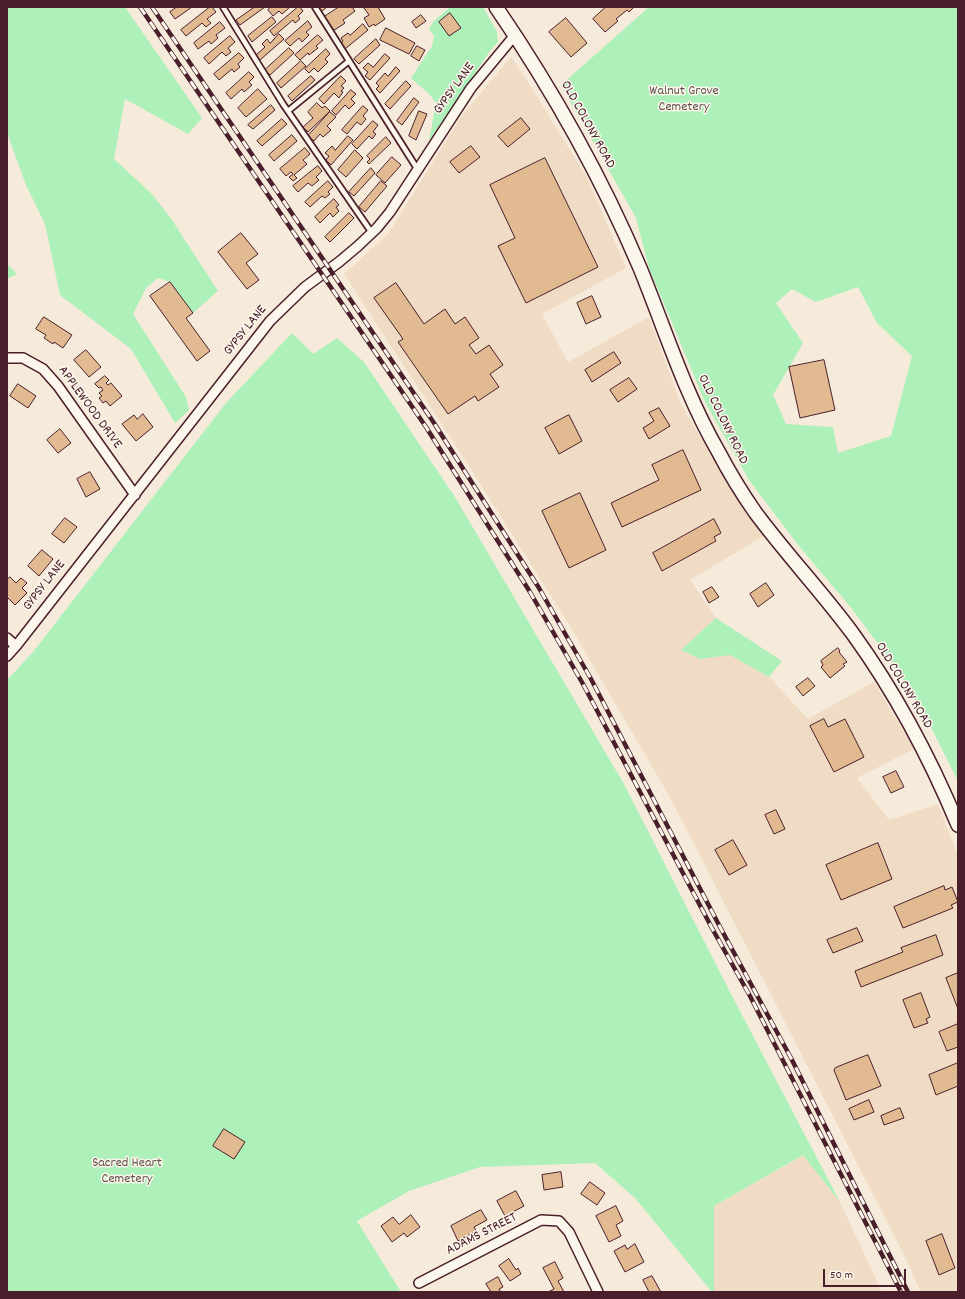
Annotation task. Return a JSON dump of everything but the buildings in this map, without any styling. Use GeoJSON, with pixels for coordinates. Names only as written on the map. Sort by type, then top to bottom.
{"type":"FeatureCollection","features":[{"type":"Feature","properties":{"kind":"main road","name":"OLD COLONY ROAD"},"geometry":{"type":"LineString","coordinates":[[496,7],[560,108],[606,194],[640,269],[699,413],[716,448],[733,478],[755,511],[852,634],[875,666],[920,744],[958,825]]}},
{"type":"Feature","properties":{"kind":"street","name":"GYPSY LANE"},"geometry":{"type":"LineString","coordinates":[[7,656],[135,495],[270,321],[305,287],[339,262],[372,233],[395,207],[471,88],[515,35]]}},
{"type":"Feature","properties":{"kind":"street","name":"APPLEWOOD DRIVE"},"geometry":{"type":"LineString","coordinates":[[7,358],[23,358],[43,369],[58,386],[135,495]]}},
{"type":"Feature","properties":{"kind":"street"},"geometry":{"type":"LineString","coordinates":[[7,638],[16,646]]}},
{"type":"Feature","properties":{"kind":"street","name":"ADAMS STREET"},"geometry":{"type":"LineString","coordinates":[[419,1284],[541,1220],[559,1221],[569,1232],[598,1292]]}},
{"type":"Feature","properties":{"kind":"lane"},"geometry":{"type":"LineString","coordinates":[[223,7],[288,111],[372,233]]}},
{"type":"Feature","properties":{"kind":"lane"},"geometry":{"type":"LineString","coordinates":[[315,7],[418,170]]}},
{"type":"Feature","properties":{"kind":"lane"},"geometry":{"type":"LineString","coordinates":[[288,111],[349,61]]}},
{"type":"Feature","properties":{"kind":"shaded area"},"geometry":{"type":"Polygon","coordinates":[[[511,57],[588,179],[626,268],[542,314],[568,362],[649,317],[681,404],[723,476],[764,536],[690,580],[716,618],[681,650],[700,659],[730,655],[769,677],[808,719],[874,682],[914,749],[857,778],[889,820],[938,804],[958,856],[958,1292],[921,1292],[903,1253],[671,799],[570,626],[458,449],[344,274],[388,234],[460,118],[511,57]]]}},
{"type":"Feature","properties":{"kind":"shaded area"},"geometry":{"type":"Polygon","coordinates":[[[804,1155],[840,1202],[882,1292],[714,1292],[714,1206],[804,1155]]]}},
{"type":"Feature","properties":{"kind":"green space"},"geometry":{"type":"Polygon","coordinates":[[[7,7],[125,7],[202,118],[188,134],[125,99],[114,159],[151,193],[170,217],[218,291],[193,313],[170,282],[158,278],[146,288],[133,314],[186,397],[189,410],[175,423],[131,349],[60,295],[45,224],[26,185],[7,133],[7,7]]]}},
{"type":"Feature","properties":{"kind":"green space"},"geometry":{"type":"Polygon","coordinates":[[[450,7],[483,7],[497,32],[498,42],[490,51],[429,141],[436,103],[430,95],[411,78],[432,46],[434,36],[429,29],[433,22],[450,7]]]}},
{"type":"Feature","properties":{"kind":"green space","name":"Walnut Grove Cemetery"},"geometry":{"type":"Polygon","coordinates":[[[649,7],[958,7],[958,781],[935,735],[900,673],[852,609],[799,546],[749,480],[705,402],[649,268],[636,218],[561,85],[649,7]],[[858,287],[816,302],[792,289],[776,303],[803,343],[773,395],[786,424],[833,427],[838,453],[891,436],[912,356],[877,323],[858,287]]]}},
{"type":"Feature","properties":{"kind":"green space"},"geometry":{"type":"Polygon","coordinates":[[[7,264],[17,274],[7,279],[7,264]]]}},
{"type":"Feature","properties":{"kind":"green space","name":"Sacred Heart Cemetery"},"geometry":{"type":"Polygon","coordinates":[[[292,333],[313,354],[337,338],[364,362],[455,497],[624,784],[730,992],[840,1202],[803,1155],[714,1206],[714,1292],[712,1292],[635,1198],[595,1163],[480,1167],[409,1191],[357,1221],[401,1292],[7,1292],[7,680],[33,652],[226,403],[292,333]]]}},
{"type":"Feature","properties":{"kind":"green space"},"geometry":{"type":"Polygon","coordinates":[[[716,618],[782,661],[769,677],[730,655],[700,659],[681,650],[716,618]]]}},
{"type":"Feature","properties":{"kind":"railway"},"geometry":{"type":"LineString","coordinates":[[140,7],[426,427],[530,592],[583,684],[713,930],[750,996],[901,1292]]}},
{"type":"Feature","properties":{"kind":"railway"},"geometry":{"type":"LineString","coordinates":[[152,7],[434,423],[539,588],[591,679],[720,927],[791,1058],[908,1292]]}}]}
